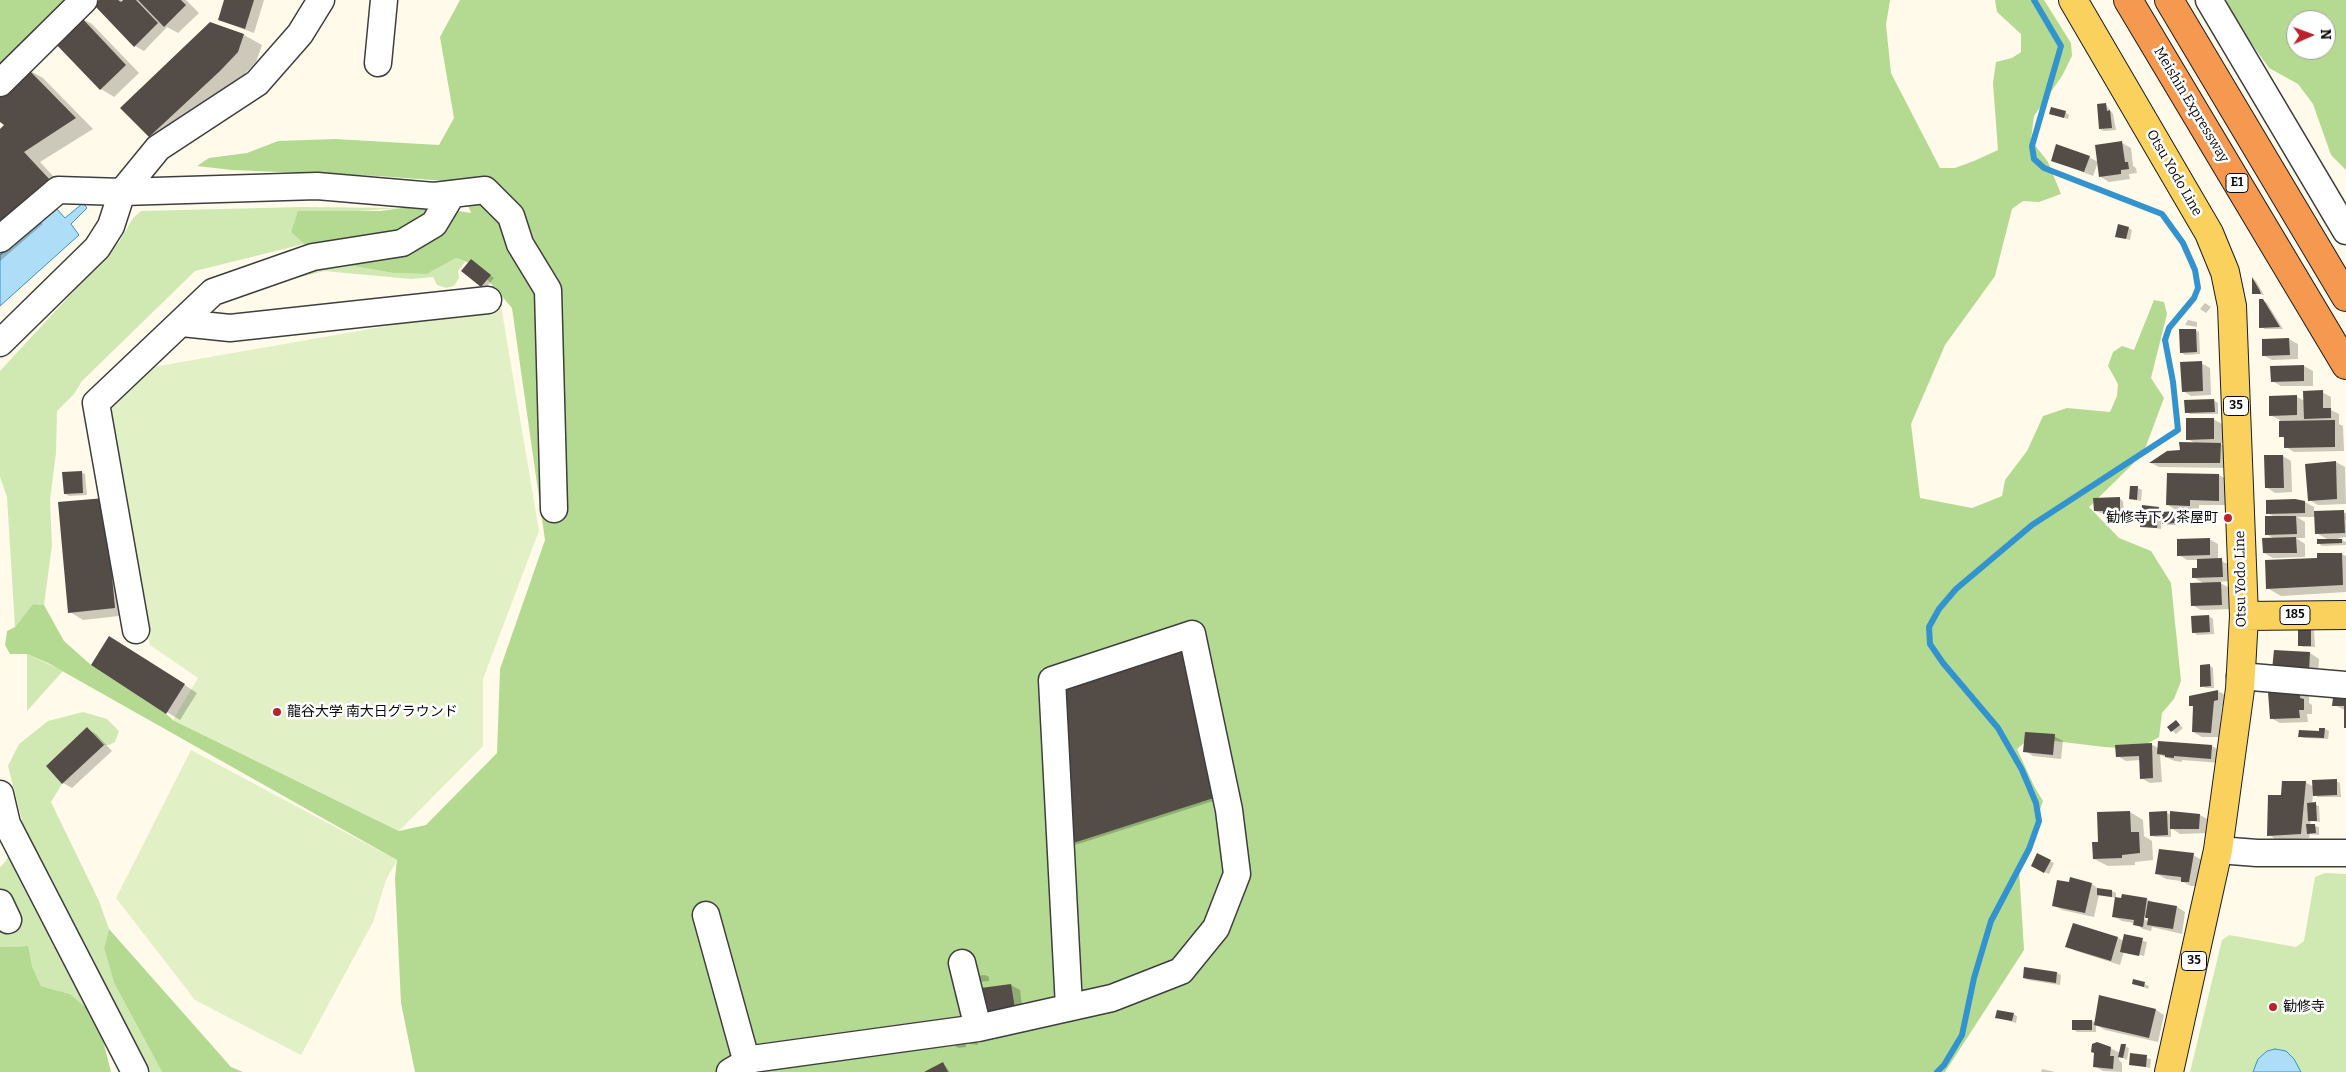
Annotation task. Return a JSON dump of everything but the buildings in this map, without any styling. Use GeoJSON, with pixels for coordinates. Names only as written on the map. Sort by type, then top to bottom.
{"type":"FeatureCollection","features":[{"type":"Feature","properties":{"kind":"highway","name":"Meishin Expressway"},"geometry":{"type":"LineString","coordinates":[[2128,0],[2346,365]]}},
{"type":"Feature","properties":{"kind":"highway"},"geometry":{"type":"LineString","coordinates":[[2169,0],[2346,297]]}},
{"type":"Feature","properties":{"kind":"main road","name":"Otsu Yodo Line"},"geometry":{"type":"LineString","coordinates":[[2073,0],[2209,233],[2225,272],[2232,306],[2244,616],[2240,676],[2218,850],[2169,1072]]}},
{"type":"Feature","properties":{"kind":"main road","name":"185"},"geometry":{"type":"LineString","coordinates":[[2244,616],[2346,615]]}},
{"type":"Feature","properties":{"kind":"street"},"geometry":{"type":"LineString","coordinates":[[0,83],[84,0]]}},
{"type":"Feature","properties":{"kind":"street"},"geometry":{"type":"LineString","coordinates":[[0,343],[97,248],[111,226],[122,192],[158,148],[257,83],[300,34],[321,0]]}},
{"type":"Feature","properties":{"kind":"street"},"geometry":{"type":"LineString","coordinates":[[378,63],[384,0]]}},
{"type":"Feature","properties":{"kind":"street"},"geometry":{"type":"LineString","coordinates":[[2209,0],[2346,231]]}},
{"type":"Feature","properties":{"kind":"street"},"geometry":{"type":"LineString","coordinates":[[0,239],[58,190],[122,192],[317,186],[434,196],[485,190],[511,216],[520,244],[548,290],[554,509]]}},
{"type":"Feature","properties":{"kind":"street"},"geometry":{"type":"LineString","coordinates":[[136,630],[96,403],[182,323],[212,292],[313,258],[402,243],[434,224],[452,194]]}},
{"type":"Feature","properties":{"kind":"street"},"geometry":{"type":"LineString","coordinates":[[182,323],[230,328],[488,300]]}},
{"type":"Feature","properties":{"kind":"street"},"geometry":{"type":"LineString","coordinates":[[706,915],[738,1067],[752,1059],[978,1028],[1112,998],[1181,971],[1216,928],[1237,874],[1228,810],[1192,634],[1052,680],[1069,1007]]}},
{"type":"Feature","properties":{"kind":"street"},"geometry":{"type":"LineString","coordinates":[[2240,676],[2346,685]]}},
{"type":"Feature","properties":{"kind":"street"},"geometry":{"type":"LineString","coordinates":[[0,794],[8,824],[135,1072]]}},
{"type":"Feature","properties":{"kind":"street"},"geometry":{"type":"LineString","coordinates":[[2218,850],[2257,853],[2346,853]]}},
{"type":"Feature","properties":{"kind":"street"},"geometry":{"type":"LineString","coordinates":[[962,963],[978,1028]]}},
{"type":"Feature","properties":{"kind":"green space"},"geometry":{"type":"Polygon","coordinates":[[[0,0],[75,0],[0,83],[0,0]]]}},
{"type":"Feature","properties":{"kind":"green space"},"geometry":{"type":"Polygon","coordinates":[[[460,0],[1890,0],[1886,25],[1891,73],[1940,168],[1955,168],[1998,150],[1993,83],[1996,62],[2012,58],[2021,52],[2021,34],[1997,12],[1995,0],[2044,0],[2071,43],[2072,56],[2062,76],[2034,116],[2031,140],[2048,162],[2061,194],[2039,202],[2023,201],[2012,209],[1995,276],[1945,345],[1911,424],[1920,498],[1972,508],[2002,496],[2005,480],[2027,451],[2043,416],[2067,408],[2110,412],[2117,396],[2118,384],[2108,366],[2113,352],[2122,346],[2134,350],[2154,300],[2164,302],[2167,314],[2151,378],[2164,398],[2143,454],[2089,507],[2119,538],[2151,551],[2171,583],[2181,681],[2174,699],[2162,713],[2159,737],[2138,749],[2030,738],[2017,749],[2043,801],[2019,869],[2024,950],[1945,1072],[415,1072],[401,1003],[395,878],[397,860],[48,663],[27,654],[10,654],[5,645],[7,631],[15,627],[33,604],[44,605],[64,641],[91,665],[173,720],[399,831],[426,825],[497,753],[500,669],[545,540],[512,308],[475,265],[456,258],[427,274],[393,273],[342,264],[408,231],[304,244],[291,232],[298,211],[380,211],[423,205],[471,213],[460,182],[378,176],[232,170],[197,166],[209,158],[247,153],[278,141],[335,139],[439,145],[454,118],[440,37],[460,0]]]}},
{"type":"Feature","properties":{"kind":"green space"},"geometry":{"type":"Polygon","coordinates":[[[2226,0],[2346,0],[2346,170],[2331,155],[2313,104],[2298,84],[2269,68],[2239,26],[2226,0]]]}},
{"type":"Feature","properties":{"kind":"green space"},"geometry":{"type":"Polygon","coordinates":[[[302,207],[399,208],[345,212],[299,211],[291,232],[304,244],[195,271],[82,381],[74,394],[57,411],[56,453],[50,500],[52,545],[44,605],[33,604],[15,627],[7,497],[0,477],[0,371],[119,242],[133,218],[141,211],[302,207]]]}},
{"type":"Feature","properties":{"kind":"green space"},"geometry":{"type":"Polygon","coordinates":[[[456,258],[465,262],[458,271],[459,278],[454,286],[446,288],[437,285],[433,277],[411,279],[324,271],[211,300],[222,287],[342,264],[393,273],[427,274],[456,258]]]}},
{"type":"Feature","properties":{"kind":"green space"},"geometry":{"type":"Polygon","coordinates":[[[501,306],[539,531],[483,679],[483,746],[399,831],[173,720],[198,678],[150,645],[105,396],[136,370],[501,306]]]}},
{"type":"Feature","properties":{"kind":"green space"},"geometry":{"type":"Polygon","coordinates":[[[27,654],[63,671],[27,711],[27,654]]]}},
{"type":"Feature","properties":{"kind":"green space"},"geometry":{"type":"Polygon","coordinates":[[[83,712],[107,719],[119,731],[115,742],[104,745],[87,727],[46,766],[62,784],[51,802],[99,901],[109,929],[104,948],[114,983],[162,1072],[147,1072],[23,824],[8,766],[19,744],[48,721],[83,712]]]}},
{"type":"Feature","properties":{"kind":"green space"},"geometry":{"type":"Polygon","coordinates":[[[191,750],[397,860],[386,880],[373,922],[301,1055],[195,1000],[116,898],[191,750]]]}},
{"type":"Feature","properties":{"kind":"green space"},"geometry":{"type":"Polygon","coordinates":[[[11,850],[88,1009],[70,994],[41,986],[32,966],[27,946],[0,947],[0,867],[6,861],[11,850]]]}},
{"type":"Feature","properties":{"kind":"green space","name":"勧修寺"},"geometry":{"type":"Polygon","coordinates":[[[2325,873],[2346,874],[2346,1072],[2190,1072],[2222,940],[2229,935],[2296,947],[2304,941],[2315,877],[2325,873]]]}},
{"type":"Feature","properties":{"kind":"green space"},"geometry":{"type":"Polygon","coordinates":[[[109,929],[231,1067],[243,1072],[162,1072],[114,983],[104,948],[109,929]]]}},
{"type":"Feature","properties":{"kind":"green space"},"geometry":{"type":"Polygon","coordinates":[[[28,946],[32,966],[41,986],[70,994],[88,1009],[103,1040],[111,1072],[0,1072],[0,947],[28,946]]]}},
{"type":"Feature","properties":{"kind":"water"},"geometry":{"type":"Polygon","coordinates":[[[83,203],[87,208],[71,224],[79,235],[0,306],[0,255],[57,209],[65,218],[83,203]]]}},
{"type":"Feature","properties":{"kind":"water"},"geometry":{"type":"Polygon","coordinates":[[[2275,1049],[2286,1051],[2294,1059],[2301,1072],[2253,1072],[2258,1059],[2267,1051],[2275,1049]]]}},
{"type":"Feature","properties":{"kind":"waterway"},"geometry":{"type":"LineString","coordinates":[[1937,1072],[1944,1065],[1962,1035],[1974,978],[1991,921],[2029,849],[2039,821],[2036,803],[2022,770],[1998,728],[1943,663],[1930,644],[1929,627],[1939,609],[1956,589],[2032,525],[2178,430],[2173,382],[2165,340],[2169,328],[2194,298],[2198,288],[2195,270],[2183,243],[2162,214],[2044,168],[2034,159],[2032,146],[2061,46],[2034,0]]}},
{"type":"Feature","properties":{"kind":"place","name":"勧修寺下ノ茶屋町"},"geometry":{"type":"Point","coordinates":[2228,518]}},
{"type":"Feature","properties":{"kind":"place","name":"龍谷大学 南大日グラウンド"},"geometry":{"type":"Point","coordinates":[277,712]}},
{"type":"Feature","properties":{"kind":"place","name":"勧修寺"},"geometry":{"type":"Point","coordinates":[2273,1007]}}]}
